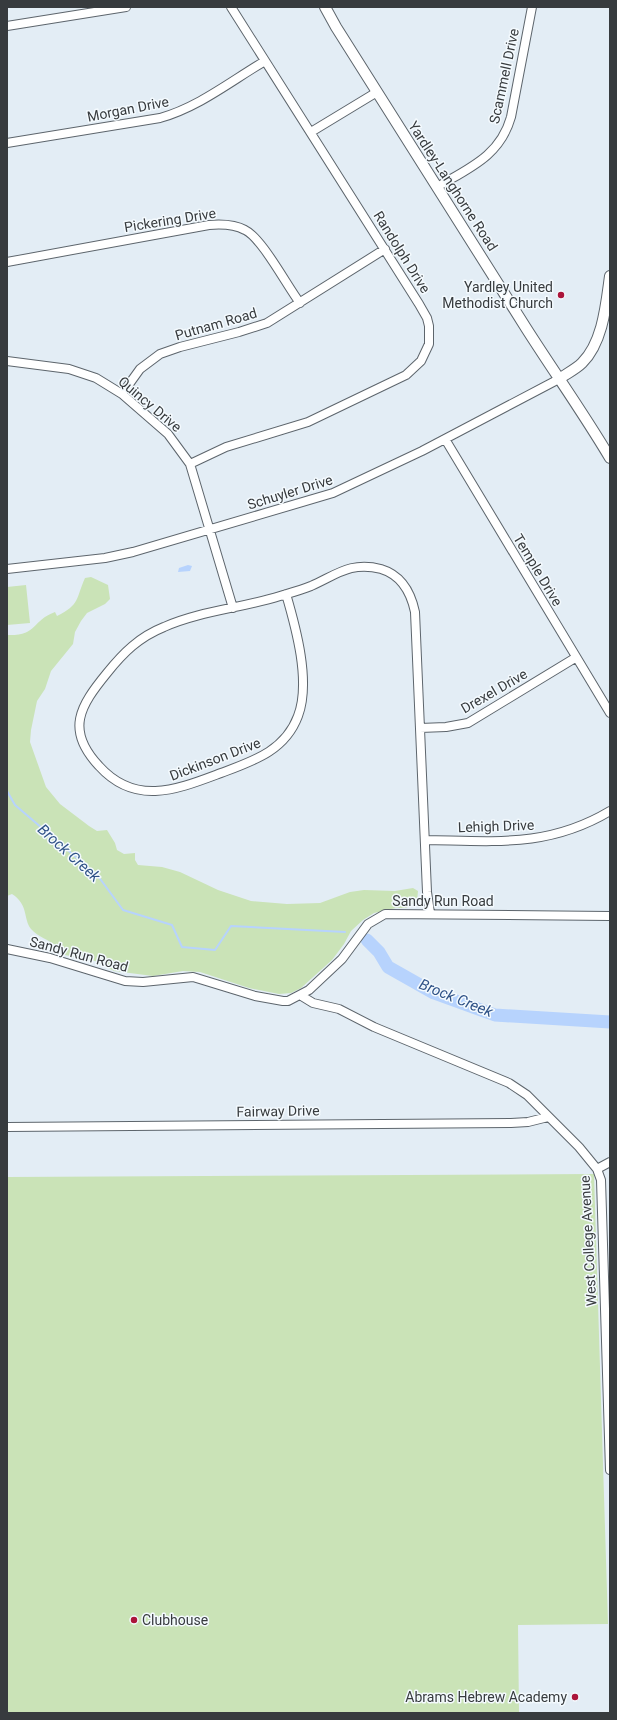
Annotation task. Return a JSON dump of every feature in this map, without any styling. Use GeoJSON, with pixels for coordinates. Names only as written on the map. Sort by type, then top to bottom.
{"type":"FeatureCollection","features":[{"type":"Feature","properties":{"kind":"main road","name":"Yardley-Langhorne Road"},"geometry":{"type":"LineString","coordinates":[[325,7],[336,28],[436,187],[559,379],[588,420],[610,458]]}},
{"type":"Feature","properties":{"kind":"main road"},"geometry":{"type":"LineString","coordinates":[[559,379],[581,364],[594,347],[601,324],[610,276]]}},
{"type":"Feature","properties":{"kind":"street"},"geometry":{"type":"LineString","coordinates":[[7,26],[126,7]]}},
{"type":"Feature","properties":{"kind":"street","name":"Randolph Drive"},"geometry":{"type":"LineString","coordinates":[[190,464],[226,447],[288,429],[328,414],[406,375],[416,367],[426,352],[430,334],[427,318],[385,249],[231,7]]}},
{"type":"Feature","properties":{"kind":"street","name":"Scammell Drive"},"geometry":{"type":"LineString","coordinates":[[436,187],[490,154],[499,144],[506,132],[511,116],[532,7]]}},
{"type":"Feature","properties":{"kind":"street","name":"Morgan Drive"},"geometry":{"type":"LineString","coordinates":[[7,143],[160,118],[174,114],[206,98],[265,61]]}},
{"type":"Feature","properties":{"kind":"street"},"geometry":{"type":"LineString","coordinates":[[311,132],[377,92]]}},
{"type":"Feature","properties":{"kind":"street","name":"Pickering Drive"},"geometry":{"type":"LineString","coordinates":[[7,262],[209,225],[230,225],[246,230],[258,240],[300,303]]}},
{"type":"Feature","properties":{"kind":"street","name":"Putnam Road"},"geometry":{"type":"LineString","coordinates":[[122,394],[140,369],[164,352],[252,329],[279,317],[385,249]]}},
{"type":"Feature","properties":{"kind":"street","name":"Quincy Drive"},"geometry":{"type":"LineString","coordinates":[[7,361],[69,369],[84,374],[122,394],[168,434],[190,464],[233,608]]}},
{"type":"Feature","properties":{"kind":"street","name":"Schuyler Drive"},"geometry":{"type":"LineString","coordinates":[[7,569],[105,558],[210,530],[333,493],[445,439],[559,379]]}},
{"type":"Feature","properties":{"kind":"street","name":"Temple Drive"},"geometry":{"type":"LineString","coordinates":[[445,439],[575,658],[610,713]]}},
{"type":"Feature","properties":{"kind":"street","name":"Dickinson Drive"},"geometry":{"type":"LineString","coordinates":[[286,594],[300,645],[302,694],[299,714],[283,741],[269,752],[252,761],[171,790],[142,790],[122,783],[110,776],[100,767],[87,751],[80,733],[81,711],[91,693],[121,655],[151,632],[179,621],[310,587],[335,573],[351,568],[364,567],[382,570],[398,579],[409,594],[415,612],[425,840],[430,913]]}},
{"type":"Feature","properties":{"kind":"street","name":"Drexel Drive"},"geometry":{"type":"LineString","coordinates":[[420,728],[446,727],[468,723],[575,658]]}},
{"type":"Feature","properties":{"kind":"street","name":"Lehigh Drive"},"geometry":{"type":"LineString","coordinates":[[425,840],[527,841],[549,837],[576,828],[610,811]]}},
{"type":"Feature","properties":{"kind":"street","name":"Sandy Run Road"},"geometry":{"type":"LineString","coordinates":[[7,949],[50,958],[125,981],[143,982],[193,977],[266,999],[288,1001],[309,990],[342,958],[363,930],[375,918],[390,913],[610,916]]}},
{"type":"Feature","properties":{"kind":"street","name":"West College Avenue"},"geometry":{"type":"LineString","coordinates":[[300,995],[314,1003],[340,1009],[374,1027],[509,1083],[527,1096],[579,1147],[597,1169],[601,1180],[606,1252],[610,1470]]}},
{"type":"Feature","properties":{"kind":"street","name":"Fairway Drive"},"geometry":{"type":"LineString","coordinates":[[7,1127],[512,1123],[528,1122],[548,1117]]}},
{"type":"Feature","properties":{"kind":"street"},"geometry":{"type":"LineString","coordinates":[[597,1169],[610,1162]]}},
{"type":"Feature","properties":{"kind":"green space"},"geometry":{"type":"Polygon","coordinates":[[[91,577],[108,585],[110,599],[105,604],[87,613],[81,621],[75,632],[73,644],[51,671],[45,689],[37,701],[31,730],[30,742],[46,787],[60,804],[97,831],[107,830],[115,843],[117,850],[124,854],[135,853],[135,860],[138,865],[162,867],[180,872],[218,890],[251,901],[287,904],[320,903],[350,892],[364,890],[395,891],[413,888],[418,891],[417,901],[406,908],[396,908],[374,913],[363,920],[351,931],[344,944],[332,960],[301,988],[291,993],[279,994],[249,988],[200,972],[183,971],[153,976],[114,971],[95,961],[65,955],[57,946],[31,929],[21,903],[12,894],[7,896],[7,635],[17,635],[29,631],[47,616],[55,612],[57,616],[70,608],[76,600],[85,578],[91,577]]]}},
{"type":"Feature","properties":{"kind":"green space"},"geometry":{"type":"Polygon","coordinates":[[[26,585],[30,623],[7,625],[7,587],[26,585]]]}},
{"type":"Feature","properties":{"kind":"green space"},"geometry":{"type":"Polygon","coordinates":[[[594,1174],[608,1624],[518,1625],[519,1713],[7,1713],[7,1177],[594,1174]]]}},
{"type":"Feature","properties":{"kind":"water"},"geometry":{"type":"Polygon","coordinates":[[[188,565],[192,566],[190,571],[178,572],[179,568],[188,565]]]}},
{"type":"Feature","properties":{"kind":"waterway","name":"Brock Creek"},"geometry":{"type":"LineString","coordinates":[[7,791],[15,805],[98,876],[123,910],[172,925],[182,947],[215,950],[231,926],[345,932]]}},
{"type":"Feature","properties":{"kind":"waterway","name":"Brock Creek"},"geometry":{"type":"LineString","coordinates":[[367,940],[379,952],[388,967],[434,993],[495,1015],[610,1022]]}},
{"type":"Feature","properties":{"kind":"place","name":"Yardley United Methodist Church"},"geometry":{"type":"Point","coordinates":[561,295]}},
{"type":"Feature","properties":{"kind":"place","name":"Clubhouse"},"geometry":{"type":"Point","coordinates":[134,1620]}},
{"type":"Feature","properties":{"kind":"place","name":"Abrams Hebrew Academy"},"geometry":{"type":"Point","coordinates":[575,1697]}}]}
